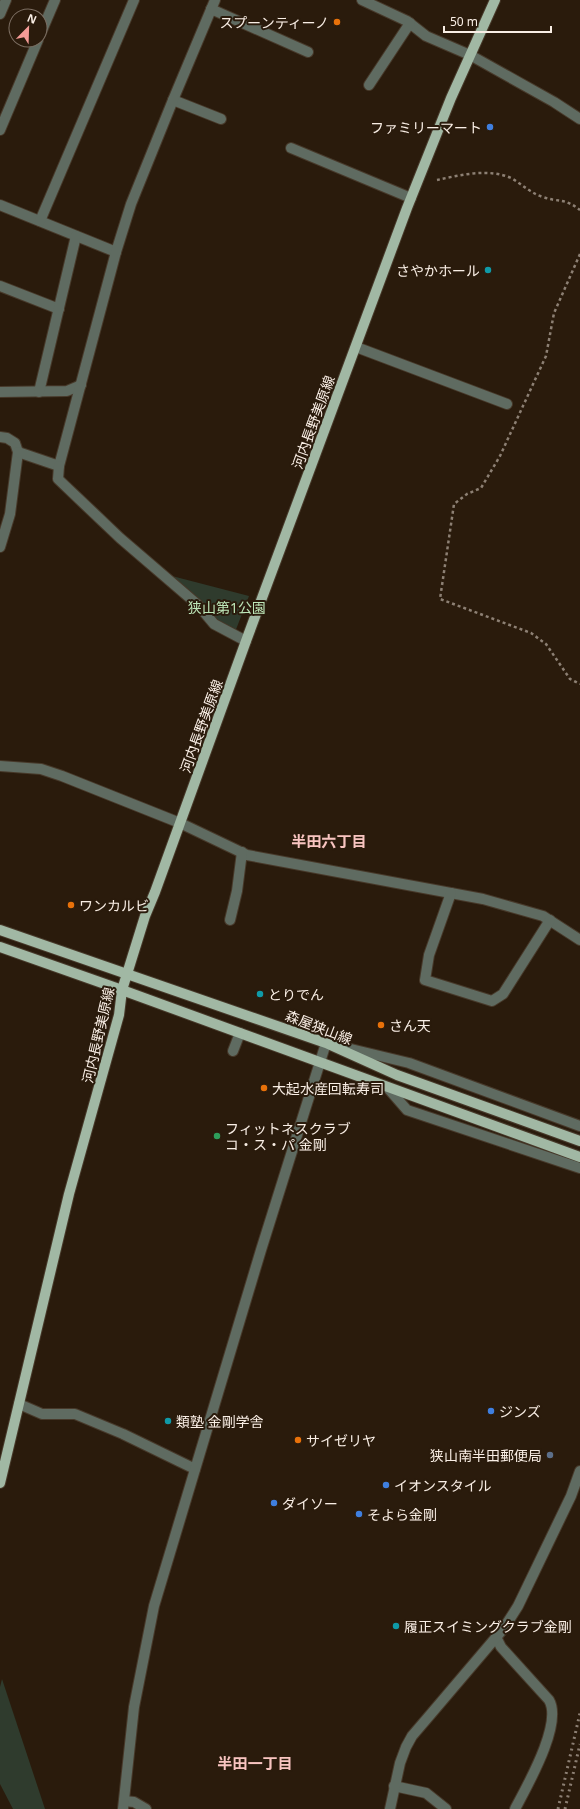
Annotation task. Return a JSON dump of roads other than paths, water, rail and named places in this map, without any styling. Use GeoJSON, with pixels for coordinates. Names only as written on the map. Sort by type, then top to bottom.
{"type":"FeatureCollection","features":[{"type":"Feature","properties":{"kind":"main road","name":"河内長野美原線"},"geometry":{"type":"LineString","coordinates":[[0,1483],[69,1194],[115,1030],[122,990],[145,916],[156,892],[246,641],[411,198],[451,98],[495,0]]}},
{"type":"Feature","properties":{"kind":"main road","name":"森屋狭山線"},"geometry":{"type":"LineString","coordinates":[[0,930],[128,973],[326,1043],[396,1075],[578,1140]]}},
{"type":"Feature","properties":{"kind":"main road"},"geometry":{"type":"LineString","coordinates":[[0,947],[576,1155]]}},
{"type":"Feature","properties":{"kind":"street"},"geometry":{"type":"LineString","coordinates":[[0,14],[6,0]]}},
{"type":"Feature","properties":{"kind":"street"},"geometry":{"type":"LineString","coordinates":[[48,16],[55,0]]}},
{"type":"Feature","properties":{"kind":"street"},"geometry":{"type":"LineString","coordinates":[[40,222],[134,0]]}},
{"type":"Feature","properties":{"kind":"street"},"geometry":{"type":"LineString","coordinates":[[362,0],[410,23],[426,36],[470,55],[580,118]]}},
{"type":"Feature","properties":{"kind":"street"},"geometry":{"type":"LineString","coordinates":[[246,641],[214,624],[192,600],[120,538],[58,479],[59,466],[116,252],[131,204],[213,5],[308,52]]}},
{"type":"Feature","properties":{"kind":"street"},"geometry":{"type":"LineString","coordinates":[[369,85],[410,23]]}},
{"type":"Feature","properties":{"kind":"street"},"geometry":{"type":"LineString","coordinates":[[0,130],[35,48]]}},
{"type":"Feature","properties":{"kind":"street"},"geometry":{"type":"LineString","coordinates":[[173,100],[221,119]]}},
{"type":"Feature","properties":{"kind":"street"},"geometry":{"type":"LineString","coordinates":[[291,148],[411,198]]}},
{"type":"Feature","properties":{"kind":"street"},"geometry":{"type":"LineString","coordinates":[[0,205],[116,252]]}},
{"type":"Feature","properties":{"kind":"street"},"geometry":{"type":"LineString","coordinates":[[39,392],[76,236]]}},
{"type":"Feature","properties":{"kind":"street"},"geometry":{"type":"LineString","coordinates":[[0,286],[59,309]]}},
{"type":"Feature","properties":{"kind":"street"},"geometry":{"type":"LineString","coordinates":[[356,347],[507,404]]}},
{"type":"Feature","properties":{"kind":"street"},"geometry":{"type":"LineString","coordinates":[[0,392],[67,391],[81,384]]}},
{"type":"Feature","properties":{"kind":"street"},"geometry":{"type":"LineString","coordinates":[[0,437],[7,438],[15,443],[18,452],[10,514],[0,547]]}},
{"type":"Feature","properties":{"kind":"street"},"geometry":{"type":"LineString","coordinates":[[18,452],[59,466]]}},
{"type":"Feature","properties":{"kind":"street"},"geometry":{"type":"LineString","coordinates":[[0,766],[41,769],[180,823],[247,855],[451,893],[513,907],[543,916],[580,940]]}},
{"type":"Feature","properties":{"kind":"street"},"geometry":{"type":"LineString","coordinates":[[230,920],[237,891],[242,852]]}},
{"type":"Feature","properties":{"kind":"street"},"geometry":{"type":"LineString","coordinates":[[451,893],[429,955],[425,980],[492,1001],[503,994],[550,920]]}},
{"type":"Feature","properties":{"kind":"street"},"geometry":{"type":"LineString","coordinates":[[233,1051],[240,1033]]}},
{"type":"Feature","properties":{"kind":"street"},"geometry":{"type":"LineString","coordinates":[[146,1809],[134,1802],[123,1805],[134,1707],[154,1606],[326,1043],[409,1063],[580,1126]]}},
{"type":"Feature","properties":{"kind":"street"},"geometry":{"type":"LineString","coordinates":[[387,1087],[407,1110],[580,1168]]}},
{"type":"Feature","properties":{"kind":"street"},"geometry":{"type":"LineString","coordinates":[[19,1404],[42,1414],[75,1414],[123,1434],[195,1469]]}},
{"type":"Feature","properties":{"kind":"street"},"geometry":{"type":"LineString","coordinates":[[390,1809],[400,1763],[412,1736],[504,1628],[518,1606],[571,1496],[580,1472]]}},
{"type":"Feature","properties":{"kind":"street"},"geometry":{"type":"LineString","coordinates":[[496,1637],[501,1647],[553,1706],[552,1721],[540,1758],[515,1809]]}},
{"type":"Feature","properties":{"kind":"street"},"geometry":{"type":"LineString","coordinates":[[394,1786],[426,1793],[446,1809]]}},
{"type":"Feature","properties":{"kind":"railway"},"geometry":{"type":"LineString","coordinates":[[558,1809],[580,1713]]}},
{"type":"Feature","properties":{"kind":"railway"},"geometry":{"type":"LineString","coordinates":[[565,1809],[580,1744]]}},
{"type":"Feature","properties":{"kind":"place","name":"スプーンティーノ"},"geometry":{"type":"Point","coordinates":[337,22]}},
{"type":"Feature","properties":{"kind":"place","name":"ファミリーマート"},"geometry":{"type":"Point","coordinates":[490,127]}},
{"type":"Feature","properties":{"kind":"place","name":"さやかホール"},"geometry":{"type":"Point","coordinates":[488,270]}},
{"type":"Feature","properties":{"kind":"place","name":"ワンカルビ"},"geometry":{"type":"Point","coordinates":[71,905]}},
{"type":"Feature","properties":{"kind":"place","name":"とりでん"},"geometry":{"type":"Point","coordinates":[260,994]}},
{"type":"Feature","properties":{"kind":"place","name":"さん天"},"geometry":{"type":"Point","coordinates":[381,1025]}},
{"type":"Feature","properties":{"kind":"place","name":"大起水産回転寿司"},"geometry":{"type":"Point","coordinates":[264,1088]}},
{"type":"Feature","properties":{"kind":"place","name":"フィットネスクラブ コ・ス・パ 金剛"},"geometry":{"type":"Point","coordinates":[217,1136]}},
{"type":"Feature","properties":{"kind":"place","name":"ジンズ"},"geometry":{"type":"Point","coordinates":[491,1411]}},
{"type":"Feature","properties":{"kind":"place","name":"類塾 金剛学舎"},"geometry":{"type":"Point","coordinates":[168,1421]}},
{"type":"Feature","properties":{"kind":"place","name":"サイゼリヤ"},"geometry":{"type":"Point","coordinates":[298,1440]}},
{"type":"Feature","properties":{"kind":"place","name":"狭山南半田郵便局"},"geometry":{"type":"Point","coordinates":[550,1455]}},
{"type":"Feature","properties":{"kind":"place","name":"イオンスタイル"},"geometry":{"type":"Point","coordinates":[386,1485]}},
{"type":"Feature","properties":{"kind":"place","name":"ダイソー"},"geometry":{"type":"Point","coordinates":[274,1503]}},
{"type":"Feature","properties":{"kind":"place","name":"そよら金剛"},"geometry":{"type":"Point","coordinates":[359,1514]}},
{"type":"Feature","properties":{"kind":"place","name":"履正スイミングクラブ金剛"},"geometry":{"type":"Point","coordinates":[396,1626]}},
{"type":"Feature","properties":{"kind":"district","name":"半田六丁目"},"geometry":{"type":"Point","coordinates":[329,841]}},
{"type":"Feature","properties":{"kind":"district","name":"半田一丁目"},"geometry":{"type":"Point","coordinates":[255,1763]}},
{"type":"Feature","properties":{"kind":"park label","name":"狭山第1公園"},"geometry":{"type":"Point","coordinates":[227,607]}}]}
